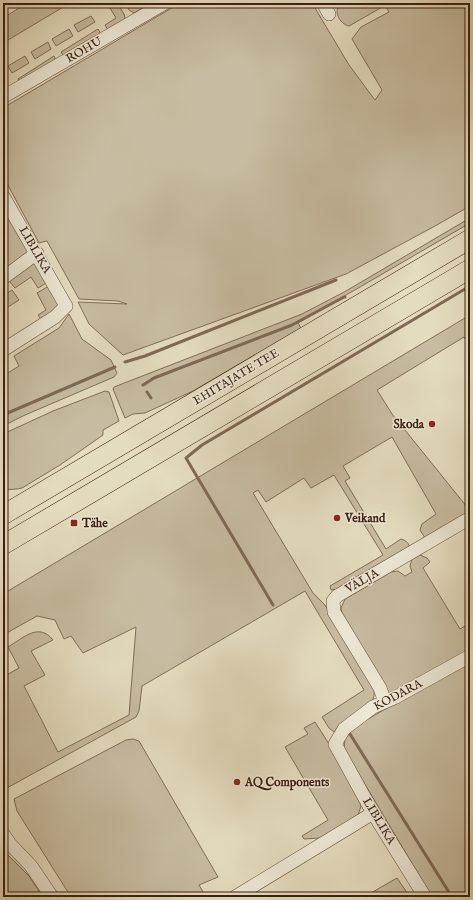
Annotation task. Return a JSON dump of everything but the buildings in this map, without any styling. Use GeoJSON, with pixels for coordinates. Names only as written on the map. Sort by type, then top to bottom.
{"type":"FeatureCollection","features":[{"type":"Feature","properties":{"kind":"highway","name":"EHITAJATE TEE"},"geometry":{"type":"LineString","coordinates":[[3,515],[470,239]]}},
{"type":"Feature","properties":{"kind":"highway"},"geometry":{"type":"LineString","coordinates":[[3,545],[470,269]]}},
{"type":"Feature","properties":{"kind":"street","name":"ROHU"},"geometry":{"type":"LineString","coordinates":[[3,97],[165,3]]}},
{"type":"Feature","properties":{"kind":"street","name":"LIBLIKA"},"geometry":{"type":"LineString","coordinates":[[3,196],[66,306],[55,317],[3,350]]}},
{"type":"Feature","properties":{"kind":"street"},"geometry":{"type":"LineString","coordinates":[[3,278],[37,253]]}},
{"type":"Feature","properties":{"kind":"street"},"geometry":{"type":"LineString","coordinates":[[3,524],[147,438],[155,425]]}},
{"type":"Feature","properties":{"kind":"street"},"geometry":{"type":"LineString","coordinates":[[3,506],[14,499],[42,492]]}},
{"type":"Feature","properties":{"kind":"street","name":"VÄLJA"},"geometry":{"type":"LineString","coordinates":[[385,702],[380,688],[334,612],[333,601],[337,596],[470,518]]}},
{"type":"Feature","properties":{"kind":"street","name":"KODARA"},"geometry":{"type":"LineString","coordinates":[[335,744],[344,729],[374,708],[470,656]]}},
{"type":"Feature","properties":{"kind":"street","name":"LIBLIKA"},"geometry":{"type":"LineString","coordinates":[[335,744],[373,813],[425,897]]}},
{"type":"Feature","properties":{"kind":"street"},"geometry":{"type":"LineString","coordinates":[[235,897],[373,813]]}},
{"type":"Feature","properties":{"kind":"street"},"geometry":{"type":"LineString","coordinates":[[3,834],[10,844],[31,866],[52,897]]}},
{"type":"Feature","properties":{"kind":"shaded area"},"geometry":{"type":"Polygon","coordinates":[[[19,3],[70,3],[3,43],[3,14],[19,3]]]}},
{"type":"Feature","properties":{"kind":"shaded area"},"geometry":{"type":"Polygon","coordinates":[[[107,3],[117,3],[125,18],[123,21],[108,30],[105,25],[116,18],[107,3]]]}},
{"type":"Feature","properties":{"kind":"shaded area"},"geometry":{"type":"Polygon","coordinates":[[[125,3],[151,3],[134,13],[129,10],[125,3]]]}},
{"type":"Feature","properties":{"kind":"shaded area"},"geometry":{"type":"Polygon","coordinates":[[[180,3],[312,3],[349,65],[375,100],[382,90],[352,39],[361,27],[389,12],[384,3],[470,3],[470,206],[346,274],[123,355],[89,324],[78,302],[127,304],[118,301],[79,299],[47,241],[39,243],[3,176],[3,108],[180,3]]]}},
{"type":"Feature","properties":{"kind":"shaded area"},"geometry":{"type":"Polygon","coordinates":[[[342,3],[383,3],[384,6],[349,26],[345,25],[338,16],[337,9],[342,3]]]}},
{"type":"Feature","properties":{"kind":"shaded area"},"geometry":{"type":"Polygon","coordinates":[[[91,16],[95,22],[78,32],[74,25],[91,16]]]}},
{"type":"Feature","properties":{"kind":"shaded area"},"geometry":{"type":"Polygon","coordinates":[[[69,29],[73,36],[56,46],[52,39],[69,29]]]}},
{"type":"Feature","properties":{"kind":"shaded area"},"geometry":{"type":"Polygon","coordinates":[[[98,29],[101,34],[64,57],[61,52],[98,29]]]}},
{"type":"Feature","properties":{"kind":"shaded area"},"geometry":{"type":"Polygon","coordinates":[[[48,42],[51,49],[35,59],[31,52],[48,42]]]}},
{"type":"Feature","properties":{"kind":"shaded area"},"geometry":{"type":"Polygon","coordinates":[[[25,56],[29,63],[12,73],[8,66],[25,56]]]}},
{"type":"Feature","properties":{"kind":"shaded area"},"geometry":{"type":"Polygon","coordinates":[[[54,56],[56,61],[20,83],[18,79],[54,56]]]}},
{"type":"Feature","properties":{"kind":"shaded area"},"geometry":{"type":"Polygon","coordinates":[[[3,210],[30,253],[3,269],[3,210]]]}},
{"type":"Feature","properties":{"kind":"shaded area"},"geometry":{"type":"Polygon","coordinates":[[[470,218],[470,223],[298,323],[301,328],[193,391],[145,413],[133,414],[125,418],[113,389],[114,387],[302,314],[346,291],[470,218]]]}},
{"type":"Feature","properties":{"kind":"shaded area"},"geometry":{"type":"Polygon","coordinates":[[[35,261],[48,282],[38,288],[31,277],[15,288],[10,282],[9,278],[35,261]]]}},
{"type":"Feature","properties":{"kind":"shaded area"},"geometry":{"type":"Polygon","coordinates":[[[49,286],[60,303],[42,321],[38,315],[46,310],[37,293],[49,286]]]}},
{"type":"Feature","properties":{"kind":"shaded area"},"geometry":{"type":"Polygon","coordinates":[[[12,290],[19,300],[5,309],[3,306],[3,296],[12,290]]]}},
{"type":"Feature","properties":{"kind":"shaded area"},"geometry":{"type":"Polygon","coordinates":[[[69,314],[82,339],[111,360],[117,373],[114,377],[3,426],[3,376],[19,366],[14,356],[59,328],[69,314]]]}},
{"type":"Feature","properties":{"kind":"shaded area"},"geometry":{"type":"Polygon","coordinates":[[[470,315],[470,346],[464,337],[377,390],[392,414],[467,507],[470,505],[470,513],[425,538],[420,530],[422,524],[436,514],[392,437],[343,466],[350,478],[345,481],[386,549],[401,539],[407,542],[410,549],[339,589],[331,590],[330,586],[383,555],[334,475],[311,488],[304,478],[266,502],[258,490],[253,493],[313,593],[325,605],[372,683],[374,688],[374,697],[372,702],[338,727],[334,732],[329,728],[322,717],[364,690],[305,591],[142,686],[139,711],[136,717],[5,789],[3,786],[3,677],[19,668],[8,647],[25,636],[37,632],[42,632],[48,635],[53,640],[31,651],[45,675],[24,686],[58,752],[129,715],[136,627],[83,653],[71,636],[64,639],[55,620],[37,616],[3,635],[3,594],[470,315]]]}},
{"type":"Feature","properties":{"kind":"shaded area"},"geometry":{"type":"Polygon","coordinates":[[[105,391],[109,392],[119,421],[103,430],[103,435],[60,465],[22,488],[3,490],[3,434],[53,411],[105,391]]]}},
{"type":"Feature","properties":{"kind":"shaded area"},"geometry":{"type":"Polygon","coordinates":[[[420,555],[427,558],[430,562],[423,568],[460,629],[470,623],[470,652],[453,663],[388,694],[342,613],[341,608],[345,599],[391,572],[398,571],[405,576],[412,572],[410,566],[412,559],[420,555]]]}},
{"type":"Feature","properties":{"kind":"shaded area"},"geometry":{"type":"Polygon","coordinates":[[[470,660],[470,897],[432,897],[344,749],[345,739],[356,726],[470,660]]]}},
{"type":"Feature","properties":{"kind":"shaded area"},"geometry":{"type":"Polygon","coordinates":[[[315,722],[331,747],[359,799],[361,806],[358,815],[320,838],[304,839],[302,836],[328,820],[285,747],[308,734],[304,728],[315,722]]]}},
{"type":"Feature","properties":{"kind":"shaded area"},"geometry":{"type":"Polygon","coordinates":[[[133,739],[139,741],[218,877],[199,885],[206,897],[71,897],[17,811],[14,799],[126,740],[133,739]]]}},
{"type":"Feature","properties":{"kind":"shaded area"},"geometry":{"type":"Polygon","coordinates":[[[3,850],[29,876],[43,897],[3,897],[3,850]]]}},
{"type":"Feature","properties":{"kind":"shaded area"},"geometry":{"type":"Polygon","coordinates":[[[397,878],[410,897],[364,897],[397,878]]]}},
{"type":"Feature","properties":{"kind":"waterway"},"geometry":{"type":"LineString","coordinates":[[125,362],[145,356],[336,280]]}},
{"type":"Feature","properties":{"kind":"waterway"},"geometry":{"type":"LineString","coordinates":[[273,605],[186,458],[202,445],[470,286]]}},
{"type":"Feature","properties":{"kind":"waterway"},"geometry":{"type":"LineString","coordinates":[[143,385],[154,378],[292,325],[345,297]]}},
{"type":"Feature","properties":{"kind":"waterway"},"geometry":{"type":"LineString","coordinates":[[3,415],[115,367]]}},
{"type":"Feature","properties":{"kind":"waterway"},"geometry":{"type":"LineString","coordinates":[[147,392],[151,398]]}},
{"type":"Feature","properties":{"kind":"waterway"},"geometry":{"type":"LineString","coordinates":[[350,734],[452,897]]}},
{"type":"Feature","properties":{"kind":"place","name":"Skoda"},"geometry":{"type":"Point","coordinates":[432,424]}},
{"type":"Feature","properties":{"kind":"place","name":"Veikand"},"geometry":{"type":"Point","coordinates":[337,518]}},
{"type":"Feature","properties":{"kind":"place","name":"Tähe"},"geometry":{"type":"Point","coordinates":[74,523]}},
{"type":"Feature","properties":{"kind":"place","name":"AQ Components"},"geometry":{"type":"Point","coordinates":[237,782]}}]}
